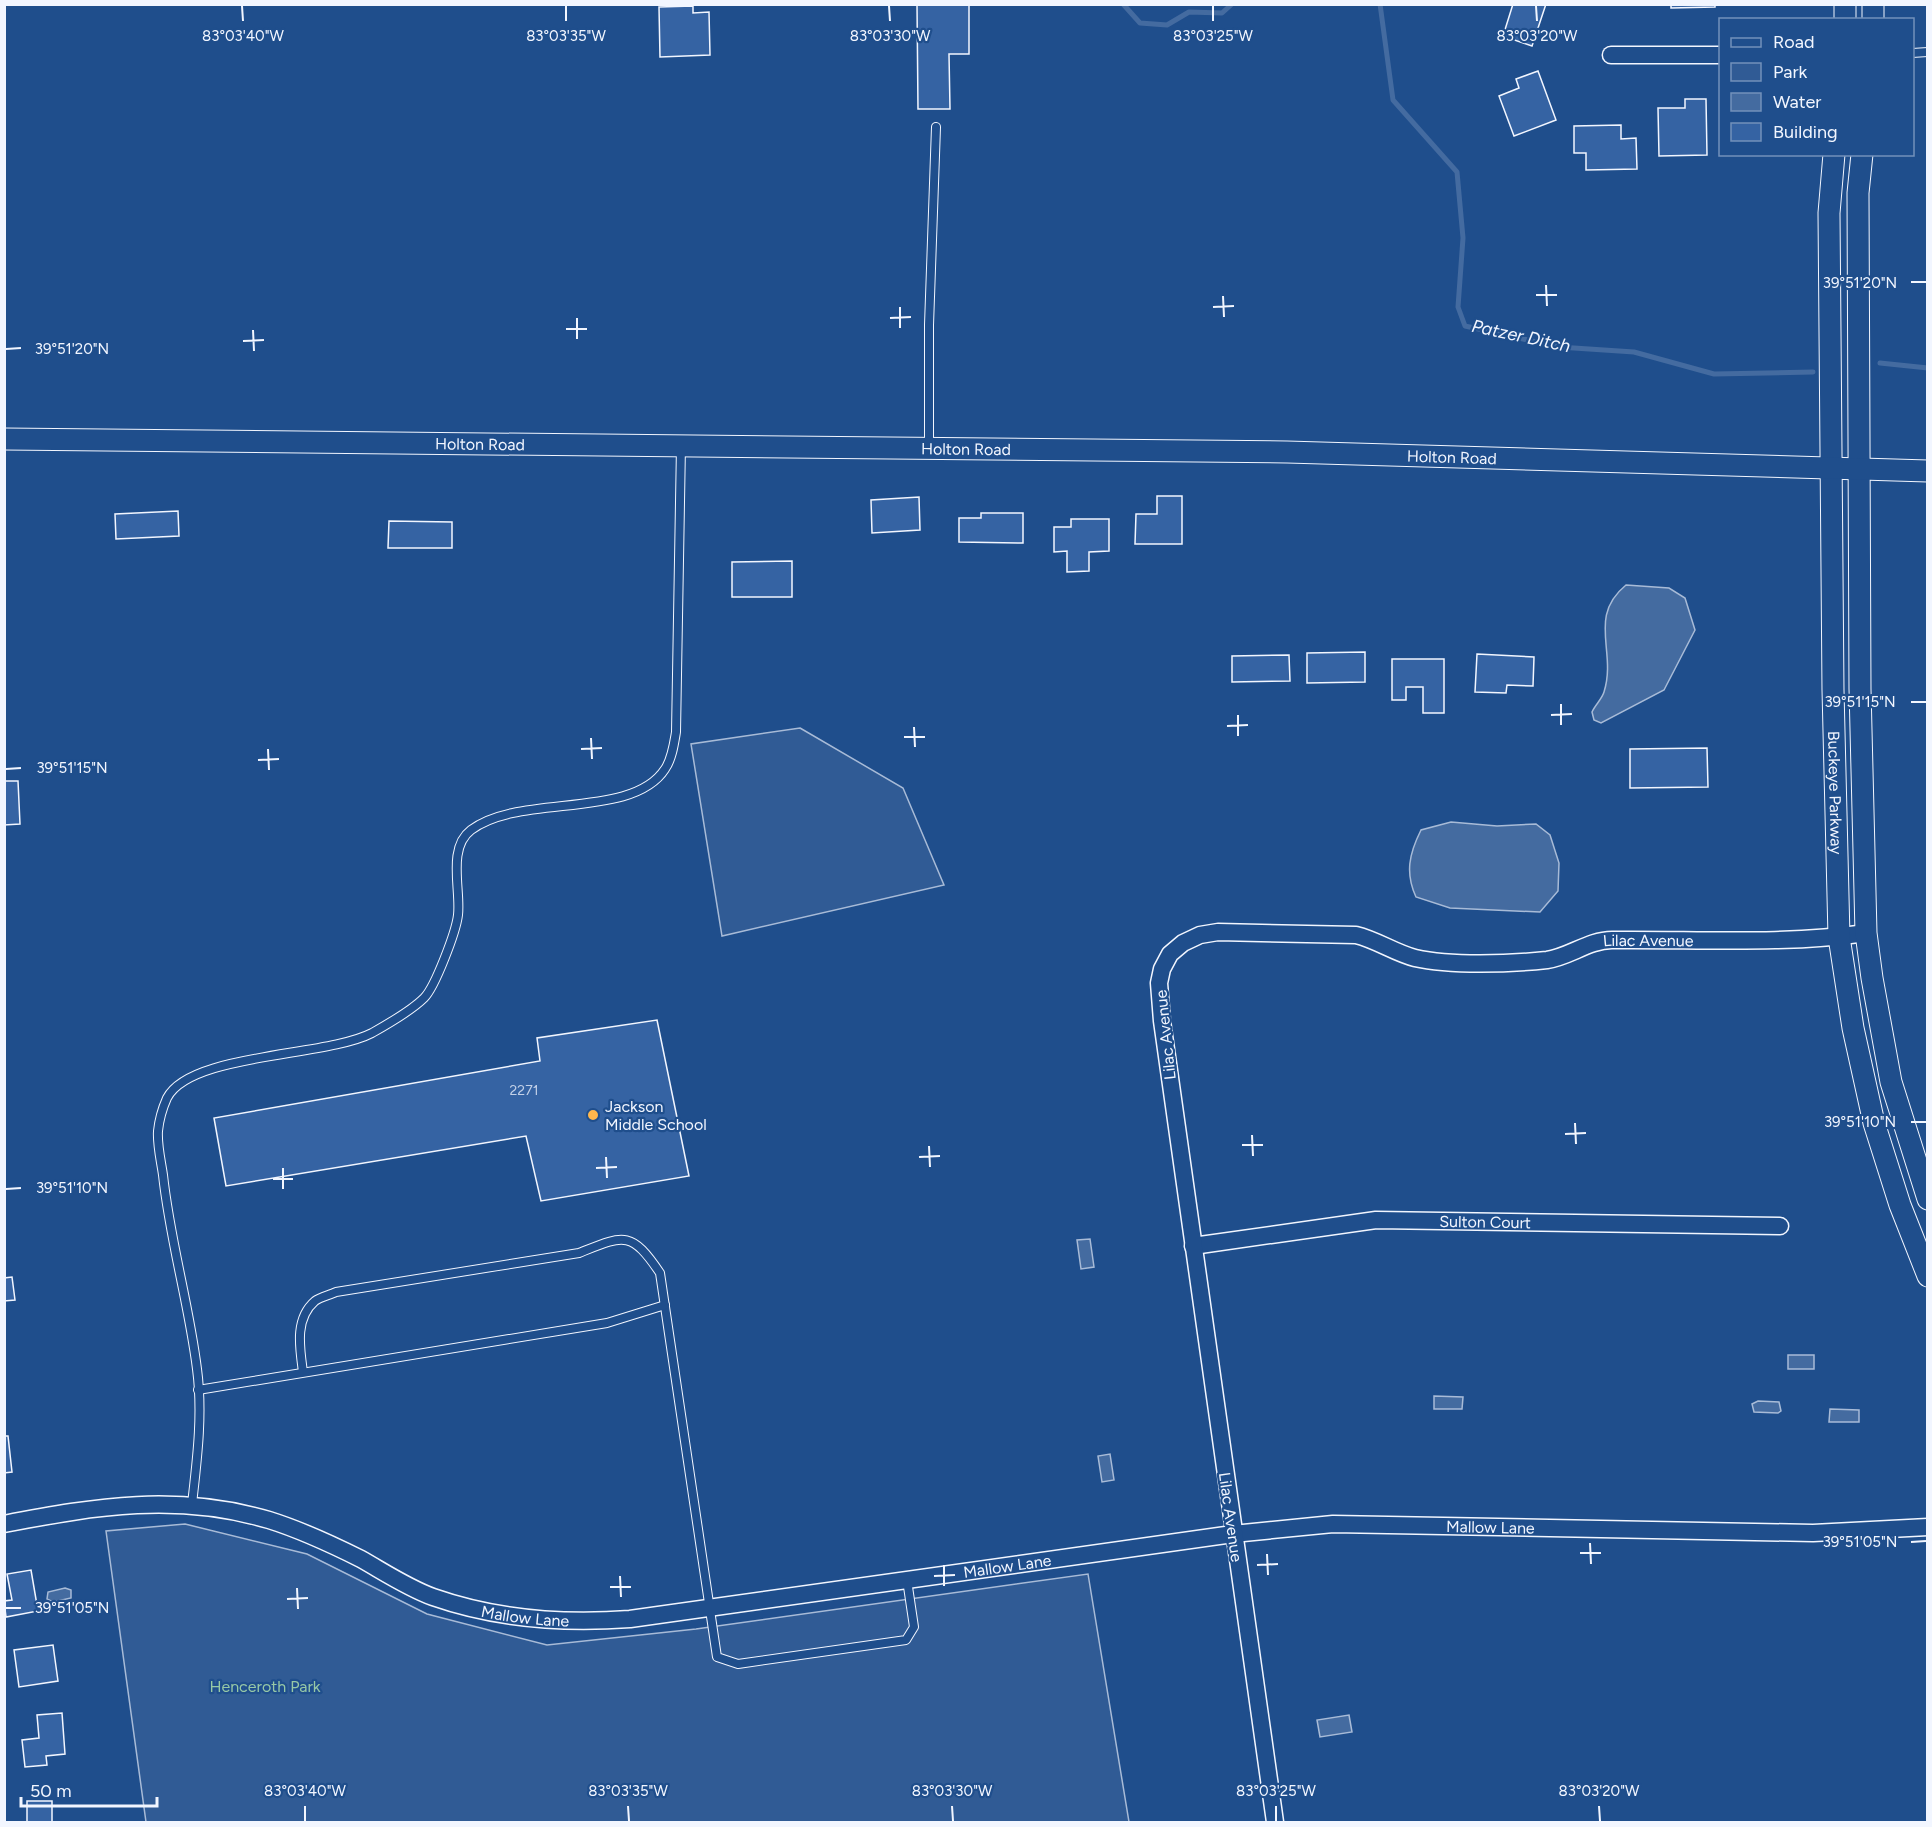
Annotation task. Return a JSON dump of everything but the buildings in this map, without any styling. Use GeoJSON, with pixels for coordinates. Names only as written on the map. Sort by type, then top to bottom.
{"type":"FeatureCollection","features":[{"type":"Feature","properties":{"kind":"street"},"geometry":{"type":"LineString","coordinates":[[1611,56],[1719,54]]}},
{"type":"Feature","properties":{"kind":"street","name":"Buckeye Parkway"},"geometry":{"type":"LineString","coordinates":[[1834,156],[1829,213],[1835,843],[1839,937],[1853,1028],[1874,1123],[1900,1205],[1928,1276]]}},
{"type":"Feature","properties":{"kind":"street","name":"Buckeye Parkway"},"geometry":{"type":"LineString","coordinates":[[1862,156],[1858,193],[1863,871],[1866,933],[1891,1082],[1928,1199]]}},
{"type":"Feature","properties":{"kind":"street","name":"Holton Road"},"geometry":{"type":"LineString","coordinates":[[4,439],[1287,452],[1928,471]]}},
{"type":"Feature","properties":{"kind":"street","name":"Lilac Avenue"},"geometry":{"type":"LineString","coordinates":[[1275,1822],[1193,1246],[1159,983],[1170,954],[1183,943],[1218,932],[1339,933],[1375,939],[1412,957],[1436,961],[1517,962],[1550,960],[1608,940],[1744,941],[1839,937],[1866,933]]}},
{"type":"Feature","properties":{"kind":"street","name":"Sulton Court"},"geometry":{"type":"LineString","coordinates":[[1193,1246],[1376,1220],[1780,1226]]}},
{"type":"Feature","properties":{"kind":"street","name":"Mallow Lane"},"geometry":{"type":"LineString","coordinates":[[4,1524],[108,1505],[192,1504],[270,1521],[322,1539],[433,1597],[538,1620],[587,1623],[710,1608],[1233,1534],[1333,1524],[1813,1533],[1928,1527]]}},
{"type":"Feature","properties":{"kind":"lane"},"geometry":{"type":"LineString","coordinates":[[929,448],[929,325],[936,127]]}},
{"type":"Feature","properties":{"kind":"lane"},"geometry":{"type":"LineString","coordinates":[[192,1504],[198,1433],[197,1370],[165,1197],[158,1132],[166,1100],[173,1090],[208,1068],[325,1048],[371,1034],[425,997],[446,955],[458,916],[457,864],[460,846],[467,833],[482,822],[518,812],[635,793],[655,782],[667,767],[676,732],[681,445]]}},
{"type":"Feature","properties":{"kind":"lane"},"geometry":{"type":"LineString","coordinates":[[303,1372],[299,1343],[301,1320],[315,1301],[336,1292],[579,1253],[617,1238],[643,1247],[660,1273],[717,1657],[738,1664],[906,1640],[914,1627],[908,1580]]}},
{"type":"Feature","properties":{"kind":"lane"},"geometry":{"type":"LineString","coordinates":[[198,1390],[607,1323],[665,1305]]}},
{"type":"Feature","properties":{"kind":"green space"},"geometry":{"type":"Polygon","coordinates":[[[800,728],[903,788],[944,885],[722,936],[691,744],[800,728]]]}},
{"type":"Feature","properties":{"kind":"green space","name":"Henceroth Park"},"geometry":{"type":"Polygon","coordinates":[[[185,1524],[307,1554],[427,1614],[547,1645],[696,1629],[1088,1574],[1129,1822],[146,1822],[106,1531],[185,1524]]]}},
{"type":"Feature","properties":{"kind":"water"},"geometry":{"type":"Polygon","coordinates":[[[1626,585],[1669,588],[1685,598],[1695,630],[1664,690],[1601,723],[1594,720],[1592,712],[1603,695],[1607,677],[1605,622],[1614,597],[1626,585]]]}},
{"type":"Feature","properties":{"kind":"water"},"geometry":{"type":"Polygon","coordinates":[[[1451,822],[1497,826],[1536,824],[1550,835],[1559,863],[1558,891],[1540,912],[1450,908],[1416,897],[1410,880],[1410,864],[1411,855],[1421,830],[1451,822]]]}},
{"type":"Feature","properties":{"kind":"water"},"geometry":{"type":"Polygon","coordinates":[[[1090,1239],[1094,1267],[1081,1269],[1077,1240],[1090,1239]]]}},
{"type":"Feature","properties":{"kind":"water"},"geometry":{"type":"Polygon","coordinates":[[[1788,1355],[1814,1355],[1814,1369],[1788,1369],[1788,1355]]]}},
{"type":"Feature","properties":{"kind":"water"},"geometry":{"type":"Polygon","coordinates":[[[1434,1396],[1463,1397],[1462,1409],[1434,1409],[1434,1396]]]}},
{"type":"Feature","properties":{"kind":"water"},"geometry":{"type":"Polygon","coordinates":[[[1758,1401],[1779,1402],[1781,1411],[1778,1413],[1754,1412],[1752,1404],[1758,1401]]]}},
{"type":"Feature","properties":{"kind":"water"},"geometry":{"type":"Polygon","coordinates":[[[1830,1409],[1859,1410],[1859,1422],[1829,1422],[1830,1409]]]}},
{"type":"Feature","properties":{"kind":"water"},"geometry":{"type":"Polygon","coordinates":[[[1110,1454],[1114,1480],[1102,1482],[1098,1456],[1110,1454]]]}},
{"type":"Feature","properties":{"kind":"water"},"geometry":{"type":"Polygon","coordinates":[[[65,1588],[71,1590],[71,1598],[53,1602],[47,1599],[48,1592],[65,1588]]]}},
{"type":"Feature","properties":{"kind":"water"},"geometry":{"type":"Polygon","coordinates":[[[1349,1715],[1352,1732],[1320,1737],[1317,1720],[1349,1715]]]}},
{"type":"Feature","properties":{"kind":"waterway","name":"Patzer Ditch"},"geometry":{"type":"LineString","coordinates":[[1123,4],[1140,23],[1167,25],[1189,12],[1222,13],[1232,4]]}},
{"type":"Feature","properties":{"kind":"waterway","name":"Patzer Ditch"},"geometry":{"type":"LineString","coordinates":[[1380,4],[1393,100],[1457,172],[1463,238],[1458,307],[1465,326],[1559,347],[1634,352],[1714,374],[1813,372]]}},
{"type":"Feature","properties":{"kind":"waterway","name":"Patzer Ditch"},"geometry":{"type":"LineString","coordinates":[[1880,363],[1928,368]]}},
{"type":"Feature","properties":{"kind":"place","name":"Jackson Middle School"},"geometry":{"type":"Point","coordinates":[593,1115]}}]}
